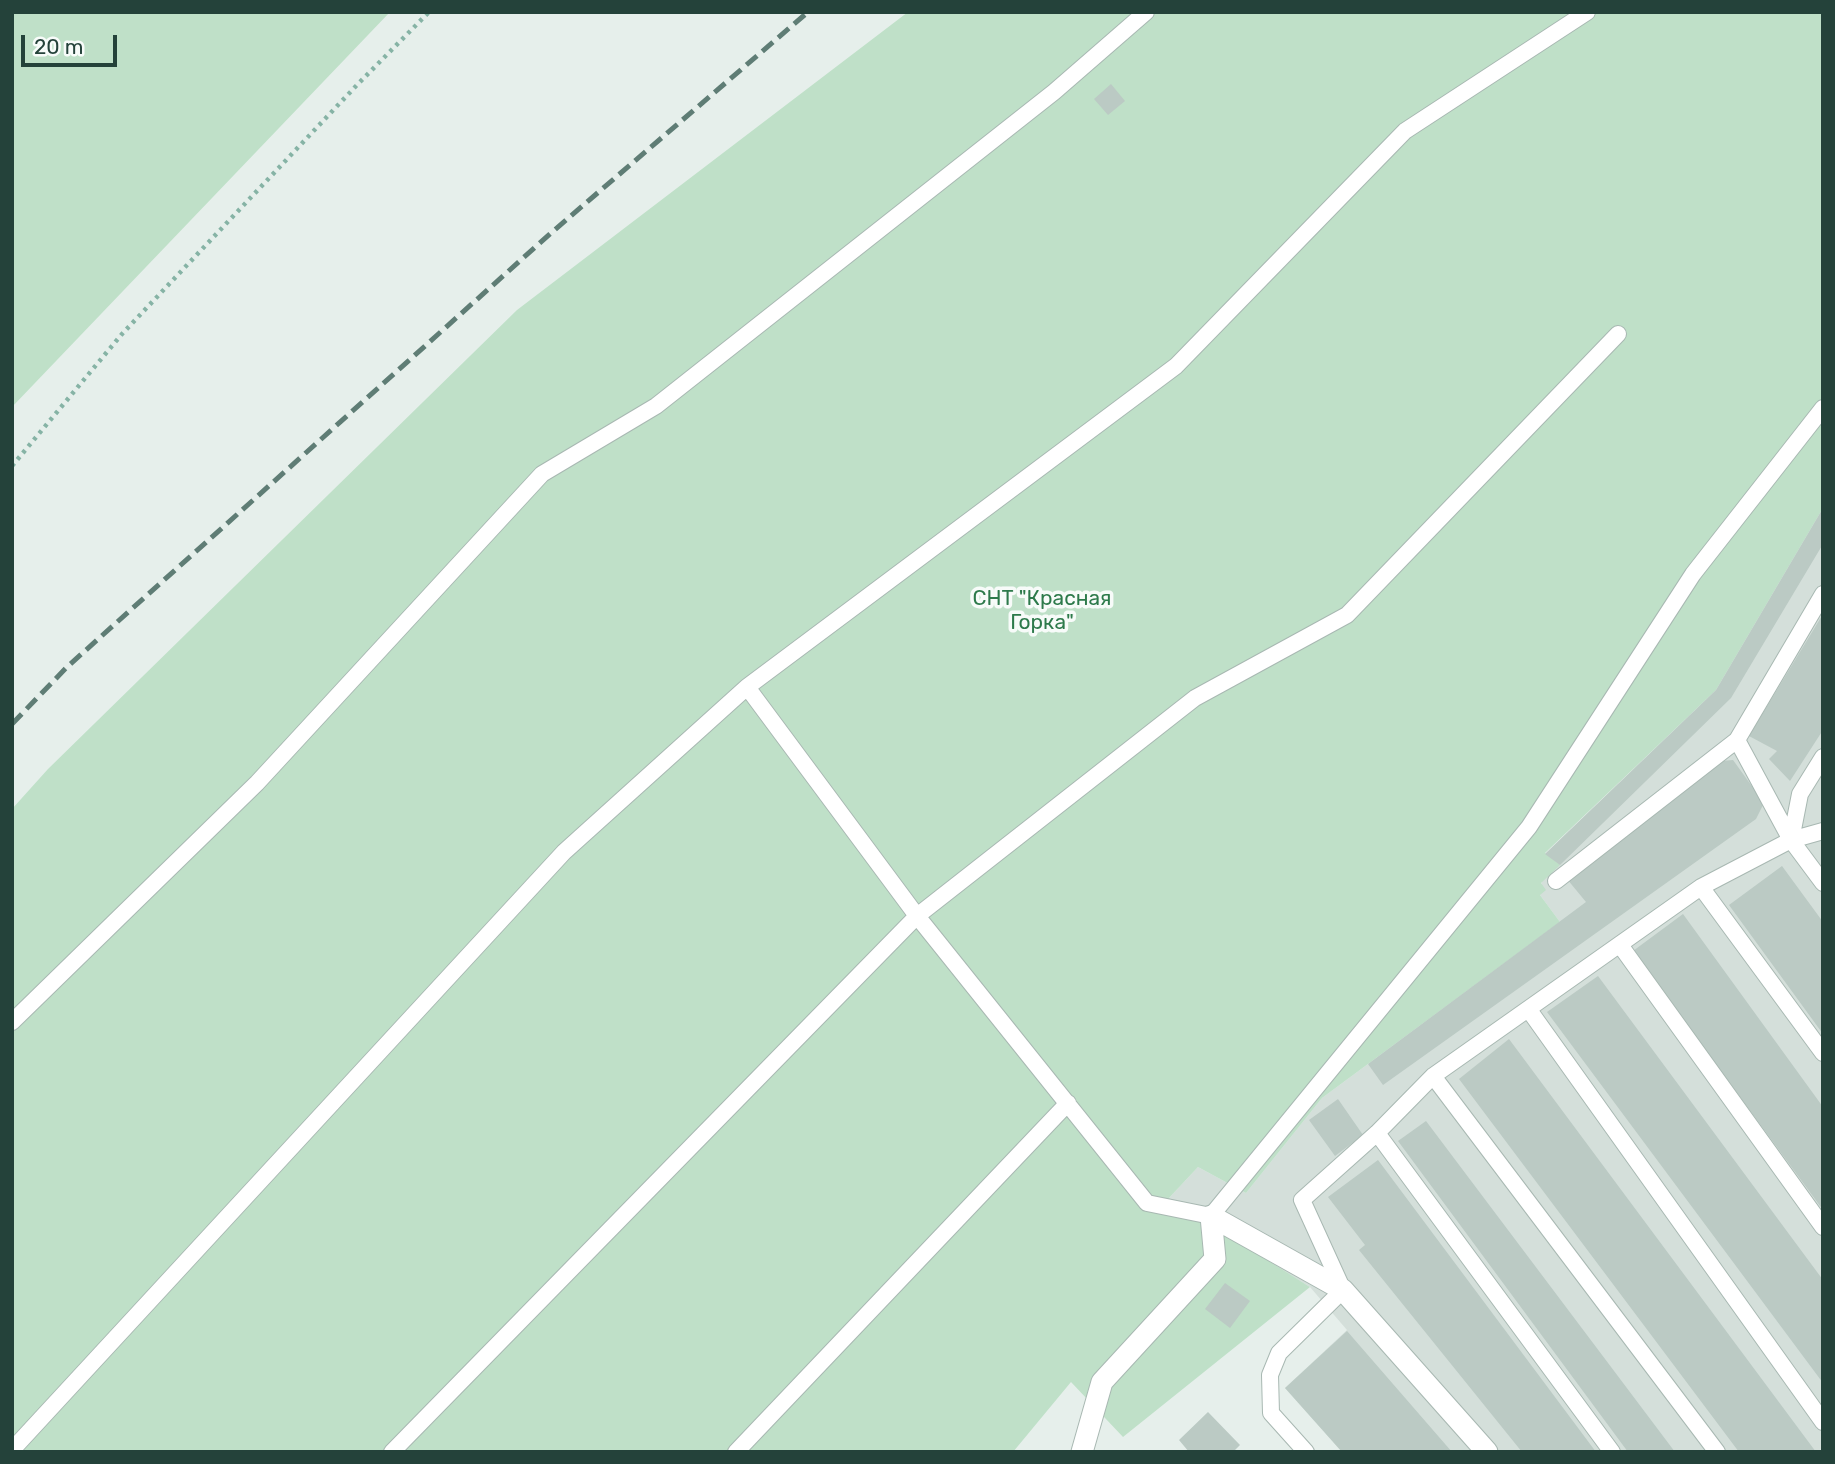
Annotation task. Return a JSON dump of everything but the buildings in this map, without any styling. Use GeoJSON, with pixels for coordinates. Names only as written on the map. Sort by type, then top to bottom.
{"type":"FeatureCollection","features":[{"type":"Feature","properties":{"kind":"street"},"geometry":{"type":"LineString","coordinates":[[1211,1216],[1342,1290],[1487,1452]]}},
{"type":"Feature","properties":{"kind":"street"},"geometry":{"type":"LineString","coordinates":[[1082,1452],[1102,1382],[1215,1259],[1211,1216]]}},
{"type":"Feature","properties":{"kind":"lane"},"geometry":{"type":"LineString","coordinates":[[12,1022],[257,783],[542,474],[656,406],[1054,92],[1146,12]]}},
{"type":"Feature","properties":{"kind":"lane"},"geometry":{"type":"LineString","coordinates":[[12,1450],[564,852],[747,687],[1176,366],[1405,131],[1587,12]]}},
{"type":"Feature","properties":{"kind":"lane"},"geometry":{"type":"LineString","coordinates":[[392,1452],[917,916],[1195,698],[1347,615],[1618,334]]}},
{"type":"Feature","properties":{"kind":"lane"},"geometry":{"type":"LineString","coordinates":[[747,687],[917,916],[1147,1203],[1211,1216],[1529,827],[1693,574],[1823,408]]}},
{"type":"Feature","properties":{"kind":"lane"},"geometry":{"type":"LineString","coordinates":[[1556,881],[1737,740],[1823,594]]}},
{"type":"Feature","properties":{"kind":"lane"},"geometry":{"type":"LineString","coordinates":[[1737,740],[1791,840],[1823,883]]}},
{"type":"Feature","properties":{"kind":"lane"},"geometry":{"type":"LineString","coordinates":[[1791,840],[1801,794],[1823,757]]}},
{"type":"Feature","properties":{"kind":"lane"},"geometry":{"type":"LineString","coordinates":[[1306,1452],[1271,1413],[1270,1375],[1279,1353],[1342,1290],[1302,1200],[1377,1133],[1433,1076],[1701,887],[1791,840],[1823,831]]}},
{"type":"Feature","properties":{"kind":"lane"},"geometry":{"type":"LineString","coordinates":[[1701,887],[1823,1053]]}},
{"type":"Feature","properties":{"kind":"lane"},"geometry":{"type":"LineString","coordinates":[[1620,945],[1823,1227]]}},
{"type":"Feature","properties":{"kind":"lane"},"geometry":{"type":"LineString","coordinates":[[1529,1010],[1823,1422]]}},
{"type":"Feature","properties":{"kind":"lane"},"geometry":{"type":"LineString","coordinates":[[1433,1076],[1717,1452]]}},
{"type":"Feature","properties":{"kind":"lane"},"geometry":{"type":"LineString","coordinates":[[736,1452],[1068,1103]]}},
{"type":"Feature","properties":{"kind":"lane"},"geometry":{"type":"LineString","coordinates":[[1377,1133],[1612,1452]]}},
{"type":"Feature","properties":{"kind":"path"},"geometry":{"type":"LineString","coordinates":[[12,466],[122,334],[346,96],[429,12]]}},
{"type":"Feature","properties":{"kind":"shaded area"},"geometry":{"type":"Polygon","coordinates":[[[1823,508],[1823,1452],[1342,1452],[1285,1388],[1347,1330],[1310,1287],[1168,1199],[1198,1167],[1246,1193],[1322,1098],[1560,922],[1540,895],[1545,854],[1716,690],[1823,508]]]}},
{"type":"Feature","properties":{"kind":"green space"},"geometry":{"type":"Polygon","coordinates":[[[12,12],[390,12],[12,407],[12,12]]]}},
{"type":"Feature","properties":{"kind":"green space","name":"СНТ \"Красная Горка\""},"geometry":{"type":"Polygon","coordinates":[[[908,12],[1823,12],[1823,508],[1716,690],[1545,853],[1560,865],[1541,883],[1546,890],[1540,895],[1560,922],[1322,1098],[1246,1193],[1198,1167],[1169,1198],[1310,1287],[1123,1437],[1071,1382],[1013,1452],[12,1452],[12,809],[48,769],[517,310],[908,12]]]}},
{"type":"Feature","properties":{"kind":"railway"},"geometry":{"type":"LineString","coordinates":[[12,724],[67,667],[551,233],[808,12]]}}]}
